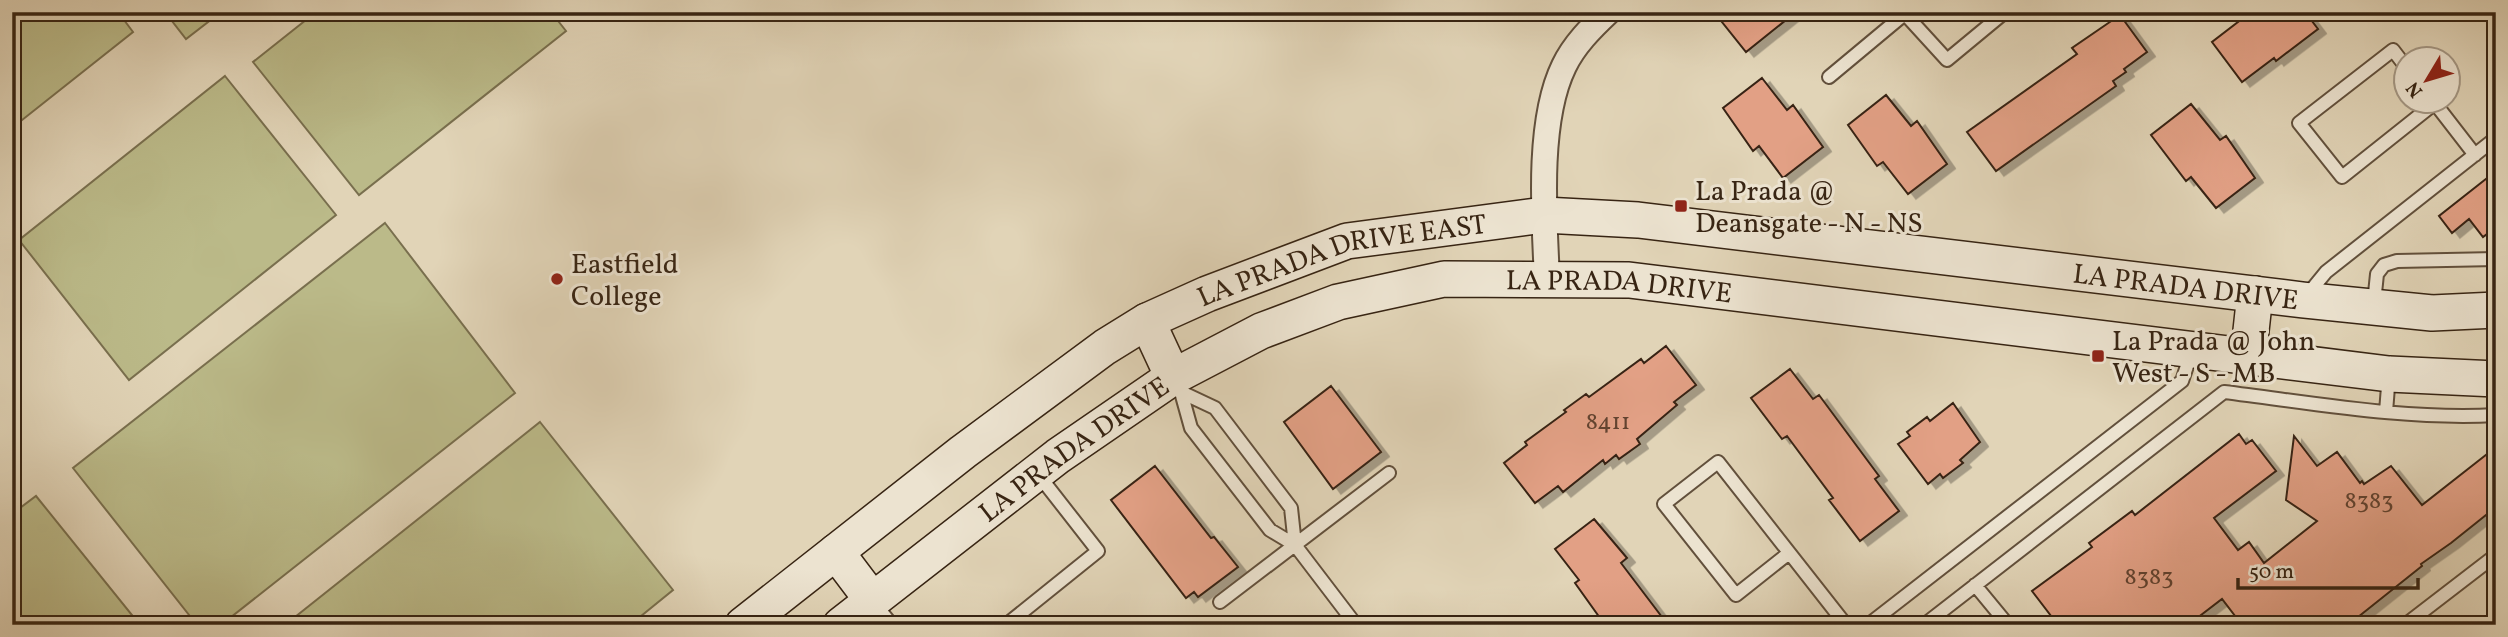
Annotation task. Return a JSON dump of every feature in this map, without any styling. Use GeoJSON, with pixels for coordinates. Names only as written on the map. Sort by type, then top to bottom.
{"type":"FeatureCollection","features":[{"type":"Feature","properties":{"kind":"main road","name":"LA PRADA DRIVE"},"geometry":{"type":"LineString","coordinates":[[1544,215],[1638,220],[2255,295],[2432,313],[2496,310]]}},
{"type":"Feature","properties":{"kind":"main road","name":"LA PRADA DRIVE EAST"},"geometry":{"type":"LineString","coordinates":[[1147,321],[1207,294],[1347,241],[1544,215]]}},
{"type":"Feature","properties":{"kind":"main road","name":"LA PRADA DRIVE"},"geometry":{"type":"LineString","coordinates":[[841,625],[882,613],[1037,472],[1261,331],[1338,302],[1444,279],[1629,280],[2248,358],[2389,374],[2496,379]]}},
{"type":"Feature","properties":{"kind":"main road"},"geometry":{"type":"LineString","coordinates":[[2248,358],[2255,295]]}},
{"type":"Feature","properties":{"kind":"main road"},"geometry":{"type":"LineString","coordinates":[[743,625],[963,452],[1105,347],[1147,321],[1177,384]]}},
{"type":"Feature","properties":{"kind":"main road"},"geometry":{"type":"LineString","coordinates":[[836,552],[882,613]]}},
{"type":"Feature","properties":{"kind":"street"},"geometry":{"type":"LineString","coordinates":[[1547,278],[1544,215],[1548,122],[1553,93],[1564,64],[1584,36],[1608,12]]}},
{"type":"Feature","properties":{"kind":"lane"},"geometry":{"type":"LineString","coordinates":[[1829,77],[1906,13],[1947,60],[2005,12]]}},
{"type":"Feature","properties":{"kind":"lane"},"geometry":{"type":"LineString","coordinates":[[2392,51],[2299,123],[2342,177],[2418,116]]}},
{"type":"Feature","properties":{"kind":"lane"},"geometry":{"type":"LineString","coordinates":[[2446,116],[2475,155]]}},
{"type":"Feature","properties":{"kind":"lane"},"geometry":{"type":"LineString","coordinates":[[2303,300],[2326,272],[2496,138]]}},
{"type":"Feature","properties":{"kind":"lane"},"geometry":{"type":"LineString","coordinates":[[2373,307],[2377,274],[2384,265],[2397,261],[2496,259]]}},
{"type":"Feature","properties":{"kind":"lane"},"geometry":{"type":"LineString","coordinates":[[1868,625],[2182,381],[2192,351]]}},
{"type":"Feature","properties":{"kind":"lane"},"geometry":{"type":"LineString","coordinates":[[2386,412],[2389,374]]}},
{"type":"Feature","properties":{"kind":"lane"},"geometry":{"type":"LineString","coordinates":[[1177,384],[1191,428],[1270,530],[1295,545],[1356,625]]}},
{"type":"Feature","properties":{"kind":"lane"},"geometry":{"type":"LineString","coordinates":[[1177,384],[1215,408],[1292,508],[1295,545]]}},
{"type":"Feature","properties":{"kind":"lane"},"geometry":{"type":"LineString","coordinates":[[1924,625],[2224,392],[2386,412],[2496,415]]}},
{"type":"Feature","properties":{"kind":"lane"},"geometry":{"type":"LineString","coordinates":[[1789,553],[1736,595],[1664,504],[1718,462],[1846,625]]}},
{"type":"Feature","properties":{"kind":"lane"},"geometry":{"type":"LineString","coordinates":[[1006,625],[1098,551],[1037,472]]}},
{"type":"Feature","properties":{"kind":"lane"},"geometry":{"type":"LineString","coordinates":[[1220,602],[1389,473]]}},
{"type":"Feature","properties":{"kind":"lane"},"geometry":{"type":"LineString","coordinates":[[2406,625],[2496,555]]}},
{"type":"Feature","properties":{"kind":"lane"},"geometry":{"type":"LineString","coordinates":[[1975,585],[2008,625]]}},
{"type":"Feature","properties":{"kind":"shaded area"},"geometry":{"type":"Polygon","coordinates":[[[12,12],[118,12],[133,32],[12,128],[12,12]]]}},
{"type":"Feature","properties":{"kind":"shaded area"},"geometry":{"type":"Polygon","coordinates":[[[165,12],[221,12],[186,39],[165,12]]]}},
{"type":"Feature","properties":{"kind":"shaded area"},"geometry":{"type":"Polygon","coordinates":[[[316,12],[551,12],[566,31],[359,195],[253,62],[316,12]]]}},
{"type":"Feature","properties":{"kind":"shaded area"},"geometry":{"type":"Polygon","coordinates":[[[225,76],[336,215],[129,380],[19,240],[225,76]]]}},
{"type":"Feature","properties":{"kind":"shaded area"},"geometry":{"type":"Polygon","coordinates":[[[385,223],[515,393],[221,625],[197,625],[73,468],[385,223]]]}},
{"type":"Feature","properties":{"kind":"shaded area"},"geometry":{"type":"Polygon","coordinates":[[[540,422],[673,590],[630,625],[285,625],[540,422]]]}},
{"type":"Feature","properties":{"kind":"shaded area"},"geometry":{"type":"Polygon","coordinates":[[[36,496],[140,625],[12,625],[12,514],[36,496]]]}},
{"type":"Feature","properties":{"kind":"building"},"geometry":{"type":"Polygon","coordinates":[[[1714,12],[1796,12],[1746,52],[1714,12]]]}},
{"type":"Feature","properties":{"kind":"building"},"geometry":{"type":"Polygon","coordinates":[[[2251,12],[2305,12],[2318,29],[2276,61],[2274,58],[2242,82],[2212,42],[2251,12]]]}},
{"type":"Feature","properties":{"kind":"building"},"geometry":{"type":"Polygon","coordinates":[[[2120,15],[2147,52],[2113,81],[2116,86],[1996,171],[1967,132],[2077,54],[2072,48],[2120,15]]]}},
{"type":"Feature","properties":{"kind":"building"},"geometry":{"type":"Polygon","coordinates":[[[1762,78],[1787,110],[1793,105],[1823,147],[1783,178],[1759,146],[1753,151],[1723,108],[1762,78]]]}},
{"type":"Feature","properties":{"kind":"building"},"geometry":{"type":"Polygon","coordinates":[[[1886,95],[1911,126],[1917,121],[1947,164],[1908,194],[1883,162],[1877,166],[1848,125],[1886,95]]]}},
{"type":"Feature","properties":{"kind":"building"},"geometry":{"type":"Polygon","coordinates":[[[2191,104],[2220,140],[2226,136],[2255,178],[2216,208],[2191,177],[2186,181],[2151,135],[2191,104]]]}},
{"type":"Feature","properties":{"kind":"building"},"geometry":{"type":"Polygon","coordinates":[[[2496,171],[2496,227],[2483,237],[2469,219],[2452,233],[2439,216],[2496,171]]]}},
{"type":"Feature","properties":{"kind":"building"},"geometry":{"type":"Polygon","coordinates":[[[1666,346],[1696,385],[1674,402],[1677,405],[1637,439],[1640,444],[1619,459],[1616,455],[1605,464],[1603,460],[1563,492],[1558,486],[1535,503],[1504,463],[1527,445],[1525,442],[1586,394],[1589,397],[1641,359],[1644,363],[1666,346]]]}},
{"type":"Feature","properties":{"kind":"building"},"geometry":{"type":"Polygon","coordinates":[[[1790,369],[1813,399],[1819,395],[1879,476],[1875,479],[1899,511],[1860,541],[1829,500],[1833,498],[1787,436],[1782,439],[1751,398],[1790,369]]]}},
{"type":"Feature","properties":{"kind":"building"},"geometry":{"type":"Polygon","coordinates":[[[1331,386],[1381,452],[1333,489],[1284,422],[1331,386]]]}},
{"type":"Feature","properties":{"kind":"building"},"geometry":{"type":"Polygon","coordinates":[[[1953,403],[1980,442],[1960,460],[1963,463],[1943,478],[1940,474],[1928,484],[1898,444],[1910,436],[1907,432],[1927,417],[1930,421],[1953,403]]]}},
{"type":"Feature","properties":{"kind":"building"},"geometry":{"type":"Polygon","coordinates":[[[2239,434],[2246,444],[2252,440],[2276,471],[2214,518],[2238,550],[2249,542],[2264,563],[2317,521],[2286,500],[2294,436],[2317,466],[2337,452],[2360,483],[2362,481],[2364,484],[2391,466],[2422,505],[2496,447],[2496,507],[2421,564],[2422,566],[2348,625],[2242,625],[2222,599],[2188,625],[2058,625],[2032,591],[2092,547],[2089,543],[2132,511],[2135,515],[2239,434]]]}},
{"type":"Feature","properties":{"kind":"building"},"geometry":{"type":"Polygon","coordinates":[[[1155,466],[1211,538],[1214,537],[1238,567],[1198,597],[1194,592],[1186,598],[1111,500],[1155,466]]]}},
{"type":"Feature","properties":{"kind":"building"},"geometry":{"type":"Polygon","coordinates":[[[1594,519],[1627,558],[1621,563],[1668,625],[1605,625],[1575,583],[1579,580],[1555,549],[1594,519]]]}},
{"type":"Feature","properties":{"kind":"place","name":"La Prada @ Deansgate - N - NS"},"geometry":{"type":"Point","coordinates":[1681,206]}},
{"type":"Feature","properties":{"kind":"place","name":"Eastfield College"},"geometry":{"type":"Point","coordinates":[557,279]}},
{"type":"Feature","properties":{"kind":"place","name":"La Prada @ John West - S - MB"},"geometry":{"type":"Point","coordinates":[2098,356]}}]}
